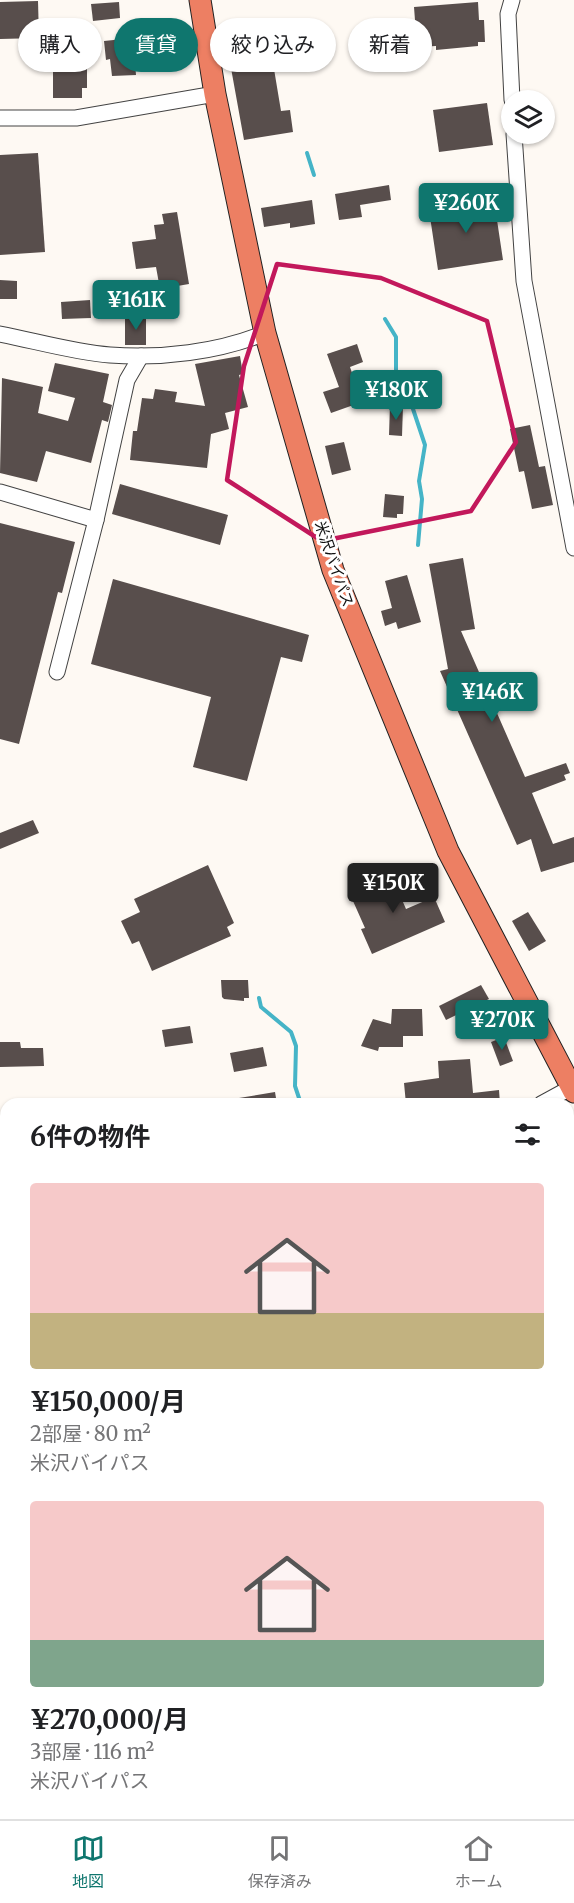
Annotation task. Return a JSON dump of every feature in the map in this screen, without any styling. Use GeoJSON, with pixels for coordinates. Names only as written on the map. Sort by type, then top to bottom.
{"type":"FeatureCollection","features":[{"type":"Feature","properties":{"kind":"highway","name":"米沢バイパス"},"geometry":{"type":"LineString","coordinates":[[200,0],[215,94],[265,333],[333,570],[448,851],[573,1088]]}},
{"type":"Feature","properties":{"kind":"street"},"geometry":{"type":"LineString","coordinates":[[512,0],[508,14],[512,90]]}},
{"type":"Feature","properties":{"kind":"street"},"geometry":{"type":"LineString","coordinates":[[0,118],[76,118],[215,94]]}},
{"type":"Feature","properties":{"kind":"street"},"geometry":{"type":"LineString","coordinates":[[515,144],[524,282],[574,548]]}},
{"type":"Feature","properties":{"kind":"street"},"geometry":{"type":"LineString","coordinates":[[0,334],[107,354],[141,356],[233,345],[265,333]]}},
{"type":"Feature","properties":{"kind":"street"},"geometry":{"type":"LineString","coordinates":[[57,672],[96,520],[127,380],[141,356]]}},
{"type":"Feature","properties":{"kind":"street"},"geometry":{"type":"LineString","coordinates":[[0,492],[96,520]]}},
{"type":"Feature","properties":{"kind":"street"},"geometry":{"type":"LineString","coordinates":[[553,1098],[573,1088]]}},
{"type":"Feature","properties":{"kind":"highlighted area"},"geometry":{"type":"Polygon","coordinates":[[[277,264],[381,278],[487,321],[516,442],[471,511],[322,541],[227,480],[244,366],[277,264]]]}},
{"type":"Feature","properties":{"kind":"building"},"geometry":{"type":"Polygon","coordinates":[[[38,1],[38,18],[18,18],[18,39],[0,39],[0,2],[38,1]]]}},
{"type":"Feature","properties":{"kind":"building"},"geometry":{"type":"Polygon","coordinates":[[[119,2],[120,18],[102,20],[102,18],[93,18],[91,4],[119,2]]]}},
{"type":"Feature","properties":{"kind":"building"},"geometry":{"type":"Polygon","coordinates":[[[478,2],[479,20],[484,20],[485,42],[478,42],[478,46],[436,50],[436,46],[432,46],[432,18],[415,18],[414,7],[478,2]]]}},
{"type":"Feature","properties":{"kind":"building"},"geometry":{"type":"Polygon","coordinates":[[[114,40],[114,72],[136,72],[136,75],[112,76],[110,59],[106,60],[104,41],[114,40]]]}},
{"type":"Feature","properties":{"kind":"building"},"geometry":{"type":"Polygon","coordinates":[[[53,72],[87,72],[87,88],[82,88],[82,98],[53,98],[53,72]]]}},
{"type":"Feature","properties":{"kind":"building"},"geometry":{"type":"Polygon","coordinates":[[[232,72],[274,72],[281,111],[290,110],[293,132],[244,140],[232,72]]]}},
{"type":"Feature","properties":{"kind":"building"},"geometry":{"type":"Polygon","coordinates":[[[487,103],[493,145],[439,152],[433,110],[487,103]]]}},
{"type":"Feature","properties":{"kind":"building"},"geometry":{"type":"Polygon","coordinates":[[[38,153],[45,252],[0,255],[0,155],[38,153]]]}},
{"type":"Feature","properties":{"kind":"building"},"geometry":{"type":"Polygon","coordinates":[[[389,185],[391,200],[360,205],[362,217],[339,220],[335,194],[389,185]]]}},
{"type":"Feature","properties":{"kind":"building"},"geometry":{"type":"Polygon","coordinates":[[[468,198],[468,204],[494,200],[503,260],[438,270],[429,210],[451,207],[450,201],[468,198]]]}},
{"type":"Feature","properties":{"kind":"building"},"geometry":{"type":"Polygon","coordinates":[[[312,200],[315,224],[290,228],[290,223],[264,227],[261,208],[312,200]]]}},
{"type":"Feature","properties":{"kind":"building"},"geometry":{"type":"Polygon","coordinates":[[[177,212],[189,284],[160,289],[156,267],[136,269],[132,242],[156,239],[154,225],[164,224],[162,214],[177,212]]]}},
{"type":"Feature","properties":{"kind":"building"},"geometry":{"type":"Polygon","coordinates":[[[0,280],[17,281],[17,299],[0,299],[0,280]]]}},
{"type":"Feature","properties":{"kind":"building"},"geometry":{"type":"Polygon","coordinates":[[[90,300],[91,318],[62,319],[61,302],[90,300]]]}},
{"type":"Feature","properties":{"kind":"building"},"geometry":{"type":"Polygon","coordinates":[[[125,317],[146,317],[146,345],[125,345],[125,317]]]}},
{"type":"Feature","properties":{"kind":"building"},"geometry":{"type":"Polygon","coordinates":[[[357,344],[363,362],[350,367],[362,402],[331,413],[323,392],[339,387],[327,354],[357,344]]]}},
{"type":"Feature","properties":{"kind":"building"},"geometry":{"type":"Polygon","coordinates":[[[240,356],[243,374],[239,375],[248,407],[225,413],[229,429],[211,434],[207,468],[130,460],[133,431],[137,431],[142,398],[153,399],[155,389],[177,392],[175,402],[205,406],[195,364],[240,356]]]}},
{"type":"Feature","properties":{"kind":"building"},"geometry":{"type":"Polygon","coordinates":[[[55,363],[109,374],[103,402],[112,405],[108,422],[102,420],[91,463],[46,451],[37,482],[0,473],[2,378],[43,387],[38,413],[68,421],[75,398],[48,391],[55,363]]]}},
{"type":"Feature","properties":{"kind":"building"},"geometry":{"type":"Polygon","coordinates":[[[390,405],[403,406],[402,436],[389,435],[390,405]]]}},
{"type":"Feature","properties":{"kind":"building"},"geometry":{"type":"Polygon","coordinates":[[[530,425],[539,467],[545,466],[553,505],[532,509],[524,471],[519,472],[510,429],[530,425]]]}},
{"type":"Feature","properties":{"kind":"building"},"geometry":{"type":"Polygon","coordinates":[[[344,442],[351,470],[332,475],[325,446],[344,442]]]}},
{"type":"Feature","properties":{"kind":"building"},"geometry":{"type":"Polygon","coordinates":[[[120,484],[228,515],[220,545],[112,514],[120,484]]]}},
{"type":"Feature","properties":{"kind":"building"},"geometry":{"type":"Polygon","coordinates":[[[385,494],[404,496],[403,514],[397,514],[397,518],[383,517],[385,494]]]}},
{"type":"Feature","properties":{"kind":"building"},"geometry":{"type":"Polygon","coordinates":[[[0,523],[75,542],[62,593],[58,592],[19,744],[0,739],[0,523]]]}},
{"type":"Feature","properties":{"kind":"building"},"geometry":{"type":"Polygon","coordinates":[[[463,558],[475,629],[461,631],[525,777],[566,763],[570,773],[564,775],[566,780],[532,793],[553,844],[574,837],[574,862],[541,872],[531,839],[517,845],[440,671],[448,669],[429,564],[463,558]]]}},
{"type":"Feature","properties":{"kind":"building"},"geometry":{"type":"Polygon","coordinates":[[[407,575],[421,622],[398,629],[396,622],[385,626],[381,611],[392,608],[385,581],[407,575]]]}},
{"type":"Feature","properties":{"kind":"building"},"geometry":{"type":"Polygon","coordinates":[[[113,579],[309,635],[302,662],[281,657],[247,781],[193,767],[211,697],[91,664],[113,579]]]}},
{"type":"Feature","properties":{"kind":"building"},"geometry":{"type":"Polygon","coordinates":[[[33,820],[39,833],[0,849],[0,833],[33,820]]]}},
{"type":"Feature","properties":{"kind":"building"},"geometry":{"type":"Polygon","coordinates":[[[208,865],[234,923],[227,927],[231,936],[152,971],[139,941],[132,944],[121,921],[140,912],[134,899],[208,865]]]}},
{"type":"Feature","properties":{"kind":"building"},"geometry":{"type":"Polygon","coordinates":[[[389,870],[406,909],[434,897],[445,922],[372,954],[361,929],[365,928],[353,901],[371,893],[366,880],[389,870]]]}},
{"type":"Feature","properties":{"kind":"building"},"geometry":{"type":"Polygon","coordinates":[[[528,912],[546,941],[529,951],[512,921],[528,912]]]}},
{"type":"Feature","properties":{"kind":"building"},"geometry":{"type":"Polygon","coordinates":[[[221,980],[248,980],[249,998],[244,998],[244,1001],[224,999],[221,980]]]}},
{"type":"Feature","properties":{"kind":"building"},"geometry":{"type":"Polygon","coordinates":[[[481,985],[489,999],[446,1020],[439,1006],[481,985]]]}},
{"type":"Feature","properties":{"kind":"building"},"geometry":{"type":"Polygon","coordinates":[[[392,1009],[422,1009],[423,1036],[403,1036],[403,1047],[379,1047],[378,1051],[361,1046],[373,1019],[391,1024],[392,1009]]]}},
{"type":"Feature","properties":{"kind":"building"},"geometry":{"type":"Polygon","coordinates":[[[190,1026],[193,1043],[165,1047],[162,1030],[190,1026]]]}},
{"type":"Feature","properties":{"kind":"building"},"geometry":{"type":"Polygon","coordinates":[[[504,1037],[513,1061],[500,1066],[491,1042],[504,1037]]]}},
{"type":"Feature","properties":{"kind":"building"},"geometry":{"type":"Polygon","coordinates":[[[0,1042],[20,1042],[21,1048],[43,1048],[44,1066],[0,1067],[0,1042]]]}},
{"type":"Feature","properties":{"kind":"building"},"geometry":{"type":"Polygon","coordinates":[[[263,1047],[267,1066],[234,1072],[230,1053],[263,1047]]]}},
{"type":"Feature","properties":{"kind":"building"},"geometry":{"type":"Polygon","coordinates":[[[470,1059],[473,1093],[499,1090],[500,1098],[405,1098],[404,1083],[439,1078],[438,1061],[470,1059]]]}},
{"type":"Feature","properties":{"kind":"building"},"geometry":{"type":"Polygon","coordinates":[[[275,1092],[276,1098],[239,1098],[275,1092]]]}},
{"type":"Feature","properties":{"kind":"waterway"},"geometry":{"type":"LineString","coordinates":[[307,153],[314,175]]}},
{"type":"Feature","properties":{"kind":"waterway"},"geometry":{"type":"LineString","coordinates":[[385,319],[396,337],[396,382],[409,397],[425,445],[419,481],[422,499],[418,545]]}},
{"type":"Feature","properties":{"kind":"waterway"},"geometry":{"type":"LineString","coordinates":[[259,998],[261,1007],[291,1032],[296,1046],[295,1086],[299,1098]]}}]}
